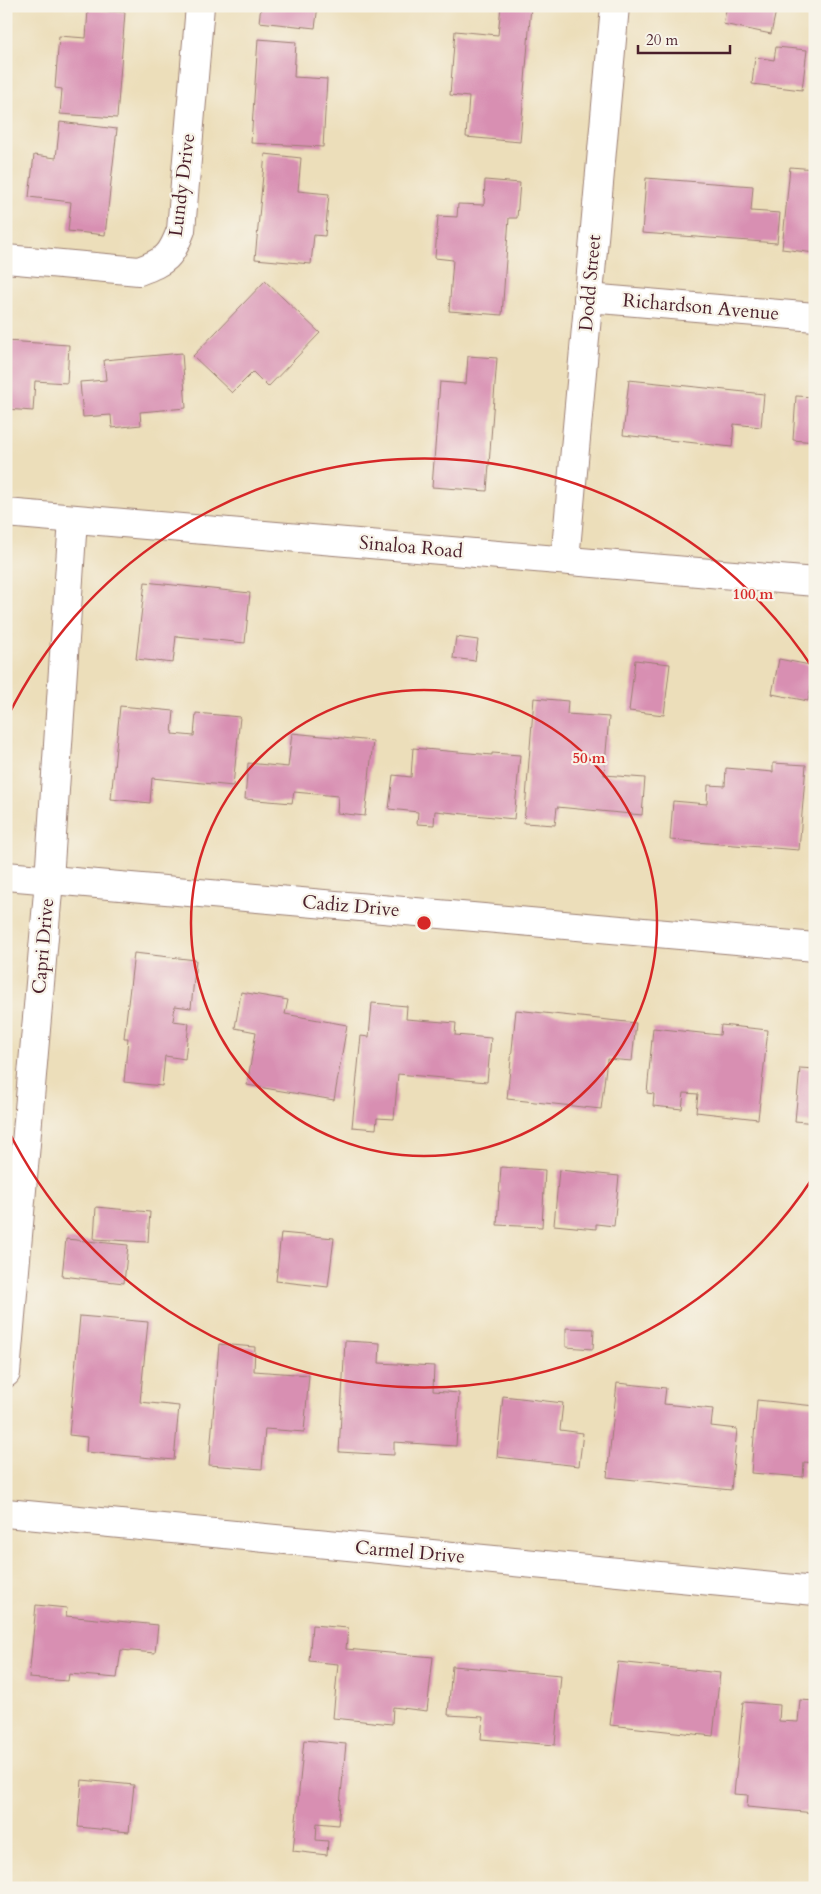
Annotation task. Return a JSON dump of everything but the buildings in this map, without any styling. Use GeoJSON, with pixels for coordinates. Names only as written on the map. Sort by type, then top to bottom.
{"type":"FeatureCollection","features":[{"type":"Feature","properties":{"kind":"street","name":"Lundy Drive"},"geometry":{"type":"LineString","coordinates":[[6,259],[139,271],[158,264],[174,249],[181,230],[200,6]]}},
{"type":"Feature","properties":{"kind":"street","name":"Dodd Street"},"geometry":{"type":"LineString","coordinates":[[565,560],[615,6]]}},
{"type":"Feature","properties":{"kind":"street","name":"Richardson Avenue"},"geometry":{"type":"LineString","coordinates":[[588,298],[815,317]]}},
{"type":"Feature","properties":{"kind":"street","name":"Sinaloa Road"},"geometry":{"type":"LineString","coordinates":[[6,514],[73,518],[815,582]]}},
{"type":"Feature","properties":{"kind":"street","name":"Capri Drive"},"geometry":{"type":"LineString","coordinates":[[6,1373],[49,880],[73,518]]}},
{"type":"Feature","properties":{"kind":"street","name":"Cadiz Drive"},"geometry":{"type":"LineString","coordinates":[[6,876],[815,947]]}},
{"type":"Feature","properties":{"kind":"street","name":"Carmel Drive"},"geometry":{"type":"LineString","coordinates":[[6,1513],[815,1591]]}}]}
